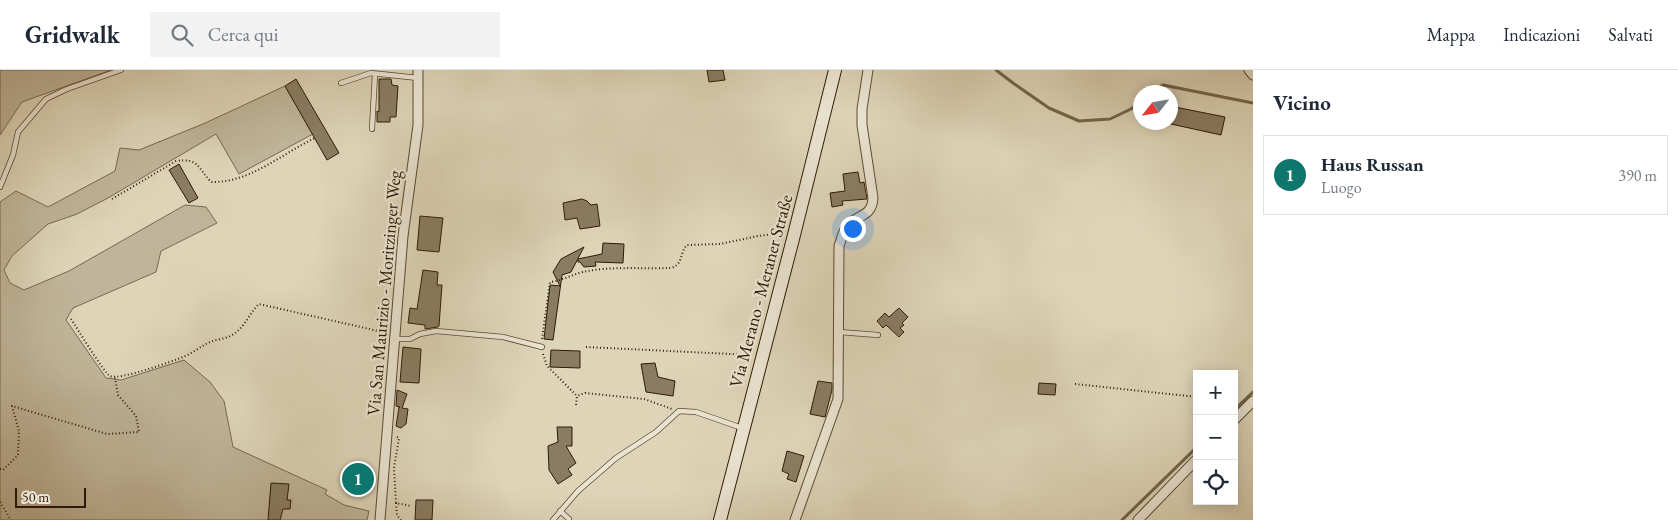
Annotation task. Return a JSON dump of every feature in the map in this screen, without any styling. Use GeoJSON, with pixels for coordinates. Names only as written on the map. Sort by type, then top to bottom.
{"type":"FeatureCollection","features":[{"type":"Feature","properties":{"kind":"main road","name":"Via Merano - Meraner Straße"},"geometry":{"type":"LineString","coordinates":[[720,520],[740,428],[762,356],[794,235],[834,70]]}},
{"type":"Feature","properties":{"kind":"street"},"geometry":{"type":"LineString","coordinates":[[795,520],[838,399],[839,246],[844,231],[850,223],[869,212],[873,206],[862,125],[862,109],[868,70]]}},
{"type":"Feature","properties":{"kind":"street"},"geometry":{"type":"LineString","coordinates":[[1249,70],[1253,75]]}},
{"type":"Feature","properties":{"kind":"street","name":"Via San Maurizio - Moritzinger Weg"},"geometry":{"type":"LineString","coordinates":[[380,520],[403,236],[418,125],[418,74]]}},
{"type":"Feature","properties":{"kind":"street"},"geometry":{"type":"LineString","coordinates":[[1238,416],[1253,401]]}},
{"type":"Feature","properties":{"kind":"street"},"geometry":{"type":"LineString","coordinates":[[1138,520],[1196,460]]}},
{"type":"Feature","properties":{"kind":"lane"},"geometry":{"type":"LineString","coordinates":[[0,187],[13,155],[18,132],[46,99],[67,89],[121,70]]}},
{"type":"Feature","properties":{"kind":"lane"},"geometry":{"type":"LineString","coordinates":[[341,83],[371,73],[418,74]]}},
{"type":"Feature","properties":{"kind":"lane"},"geometry":{"type":"LineString","coordinates":[[372,129],[374,74]]}},
{"type":"Feature","properties":{"kind":"lane"},"geometry":{"type":"LineString","coordinates":[[394,337],[410,338],[436,331],[503,337],[542,347]]}},
{"type":"Feature","properties":{"kind":"lane"},"geometry":{"type":"LineString","coordinates":[[839,332],[878,335]]}},
{"type":"Feature","properties":{"kind":"lane"},"geometry":{"type":"LineString","coordinates":[[553,520],[578,491],[616,458],[656,432],[679,411],[696,412],[740,428]]}},
{"type":"Feature","properties":{"kind":"lane"},"geometry":{"type":"LineString","coordinates":[[560,512],[569,519]]}},
{"type":"Feature","properties":{"kind":"path"},"geometry":{"type":"LineString","coordinates":[[112,198],[176,162],[188,160],[195,162],[211,182],[225,182],[253,174],[315,138]]}},
{"type":"Feature","properties":{"kind":"path"},"geometry":{"type":"LineString","coordinates":[[577,396],[546,366],[542,347],[550,282],[562,280],[582,272],[598,270],[671,268],[681,262],[682,250],[687,245],[720,244],[782,232],[794,235]]}},
{"type":"Feature","properties":{"kind":"path"},"geometry":{"type":"LineString","coordinates":[[71,320],[102,368],[109,376],[116,378],[144,371],[184,357],[210,342],[231,337],[240,330],[252,310],[260,304],[394,337]]}},
{"type":"Feature","properties":{"kind":"path"},"geometry":{"type":"LineString","coordinates":[[586,347],[762,356]]}},
{"type":"Feature","properties":{"kind":"path"},"geometry":{"type":"LineString","coordinates":[[0,469],[4,470],[18,455],[19,431],[12,406],[107,434],[139,432],[136,416],[118,395],[116,378]]}},
{"type":"Feature","properties":{"kind":"path"},"geometry":{"type":"LineString","coordinates":[[1075,384],[1193,397]]}},
{"type":"Feature","properties":{"kind":"path"},"geometry":{"type":"LineString","coordinates":[[577,396],[585,393],[644,399],[679,411]]}},
{"type":"Feature","properties":{"kind":"path"},"geometry":{"type":"LineString","coordinates":[[576,405],[577,396]]}},
{"type":"Feature","properties":{"kind":"path"},"geometry":{"type":"LineString","coordinates":[[387,438],[395,436],[399,438],[394,468],[397,515],[401,520]]}},
{"type":"Feature","properties":{"kind":"path"},"geometry":{"type":"LineString","coordinates":[[0,502],[11,520]]}},
{"type":"Feature","properties":{"kind":"path"},"geometry":{"type":"LineString","coordinates":[[396,503],[411,506]]}},
{"type":"Feature","properties":{"kind":"shaded area"},"geometry":{"type":"Polygon","coordinates":[[[0,70],[111,70],[22,102],[0,135],[0,70]]]}},
{"type":"Feature","properties":{"kind":"shaded area"},"geometry":{"type":"Polygon","coordinates":[[[285,86],[313,134],[239,174],[216,134],[108,198],[77,214],[48,224],[12,256],[4,270],[10,283],[24,290],[69,271],[185,205],[206,207],[217,223],[161,251],[156,272],[73,308],[66,320],[106,378],[121,380],[184,360],[210,382],[224,401],[233,447],[327,490],[325,494],[344,505],[369,511],[367,520],[0,520],[0,202],[16,191],[48,207],[115,171],[120,148],[139,150],[203,124],[285,86]]]}},
{"type":"Feature","properties":{"kind":"building"},"geometry":{"type":"Polygon","coordinates":[[[707,70],[723,70],[725,80],[709,82],[707,70]]]}},
{"type":"Feature","properties":{"kind":"building"},"geometry":{"type":"Polygon","coordinates":[[[296,79],[339,153],[327,160],[285,86],[296,79]]]}},
{"type":"Feature","properties":{"kind":"building"},"geometry":{"type":"Polygon","coordinates":[[[379,79],[391,79],[392,85],[398,86],[396,117],[390,117],[390,122],[377,122],[377,111],[379,112],[379,79]]]}},
{"type":"Feature","properties":{"kind":"building"},"geometry":{"type":"Polygon","coordinates":[[[1178,108],[1225,117],[1221,135],[1178,126],[1178,108]]]}},
{"type":"Feature","properties":{"kind":"building"},"geometry":{"type":"Polygon","coordinates":[[[179,164],[198,198],[189,203],[169,170],[179,164]]]}},
{"type":"Feature","properties":{"kind":"building"},"geometry":{"type":"Polygon","coordinates":[[[858,172],[860,183],[864,182],[867,199],[842,201],[843,205],[832,207],[830,193],[845,191],[843,174],[858,172]]]}},
{"type":"Feature","properties":{"kind":"building"},"geometry":{"type":"Polygon","coordinates":[[[582,199],[591,205],[597,204],[600,226],[580,229],[577,218],[565,220],[563,203],[582,199]]]}},
{"type":"Feature","properties":{"kind":"building"},"geometry":{"type":"Polygon","coordinates":[[[420,216],[443,218],[439,252],[417,250],[420,216]]]}},
{"type":"Feature","properties":{"kind":"building"},"geometry":{"type":"Polygon","coordinates":[[[603,243],[624,244],[623,263],[595,262],[596,266],[584,267],[578,262],[578,259],[602,254],[603,243]]]}},
{"type":"Feature","properties":{"kind":"building"},"geometry":{"type":"Polygon","coordinates":[[[584,247],[571,272],[562,275],[553,340],[544,339],[550,285],[560,286],[553,272],[561,259],[584,247]]]}},
{"type":"Feature","properties":{"kind":"building"},"geometry":{"type":"Polygon","coordinates":[[[423,270],[438,272],[437,285],[442,285],[439,326],[425,329],[425,325],[408,323],[410,308],[417,309],[423,270]]]}},
{"type":"Feature","properties":{"kind":"building"},"geometry":{"type":"Polygon","coordinates":[[[899,308],[908,317],[902,323],[904,325],[900,328],[904,332],[899,337],[886,325],[883,328],[877,321],[885,313],[889,317],[899,308]]]}},
{"type":"Feature","properties":{"kind":"building"},"geometry":{"type":"Polygon","coordinates":[[[403,347],[421,349],[419,383],[400,382],[403,347]]]}},
{"type":"Feature","properties":{"kind":"building"},"geometry":{"type":"Polygon","coordinates":[[[551,350],[580,351],[580,368],[550,367],[551,350]]]}},
{"type":"Feature","properties":{"kind":"building"},"geometry":{"type":"Polygon","coordinates":[[[655,363],[658,377],[675,381],[673,396],[646,392],[641,364],[655,363]]]}},
{"type":"Feature","properties":{"kind":"building"},"geometry":{"type":"Polygon","coordinates":[[[818,381],[832,383],[825,417],[810,414],[818,381]]]}},
{"type":"Feature","properties":{"kind":"building"},"geometry":{"type":"Polygon","coordinates":[[[1039,383],[1056,384],[1055,395],[1038,394],[1039,383]]]}},
{"type":"Feature","properties":{"kind":"building"},"geometry":{"type":"Polygon","coordinates":[[[397,390],[407,394],[402,408],[408,409],[406,424],[401,428],[396,426],[400,407],[396,406],[397,390]]]}},
{"type":"Feature","properties":{"kind":"building"},"geometry":{"type":"Polygon","coordinates":[[[557,427],[572,427],[572,446],[566,446],[576,463],[568,469],[572,475],[558,484],[549,470],[548,446],[558,442],[557,427]]]}},
{"type":"Feature","properties":{"kind":"building"},"geometry":{"type":"Polygon","coordinates":[[[787,451],[804,456],[796,482],[787,479],[789,474],[782,471],[787,451]]]}},
{"type":"Feature","properties":{"kind":"building"},"geometry":{"type":"Polygon","coordinates":[[[351,467],[368,468],[366,490],[349,489],[351,467]]]}},
{"type":"Feature","properties":{"kind":"building"},"geometry":{"type":"Polygon","coordinates":[[[271,483],[289,484],[287,500],[291,500],[290,509],[283,509],[280,520],[268,520],[271,483]]]}},
{"type":"Feature","properties":{"kind":"building"},"geometry":{"type":"Polygon","coordinates":[[[416,500],[433,500],[432,520],[415,520],[416,500]]]}},
{"type":"Feature","properties":{"kind":"waterway"},"geometry":{"type":"LineString","coordinates":[[996,70],[1049,108],[1079,121],[1110,119],[1133,107]]}},
{"type":"Feature","properties":{"kind":"waterway"},"geometry":{"type":"LineString","coordinates":[[1178,88],[1253,103]]}},
{"type":"Feature","properties":{"kind":"waterway"},"geometry":{"type":"LineString","coordinates":[[1238,406],[1253,392]]}},
{"type":"Feature","properties":{"kind":"waterway"},"geometry":{"type":"LineString","coordinates":[[1122,520],[1193,451]]}},
{"type":"Feature","properties":{"kind":"place","name":"Haus Russan"},"geometry":{"type":"Point","coordinates":[358,479]}}]}
